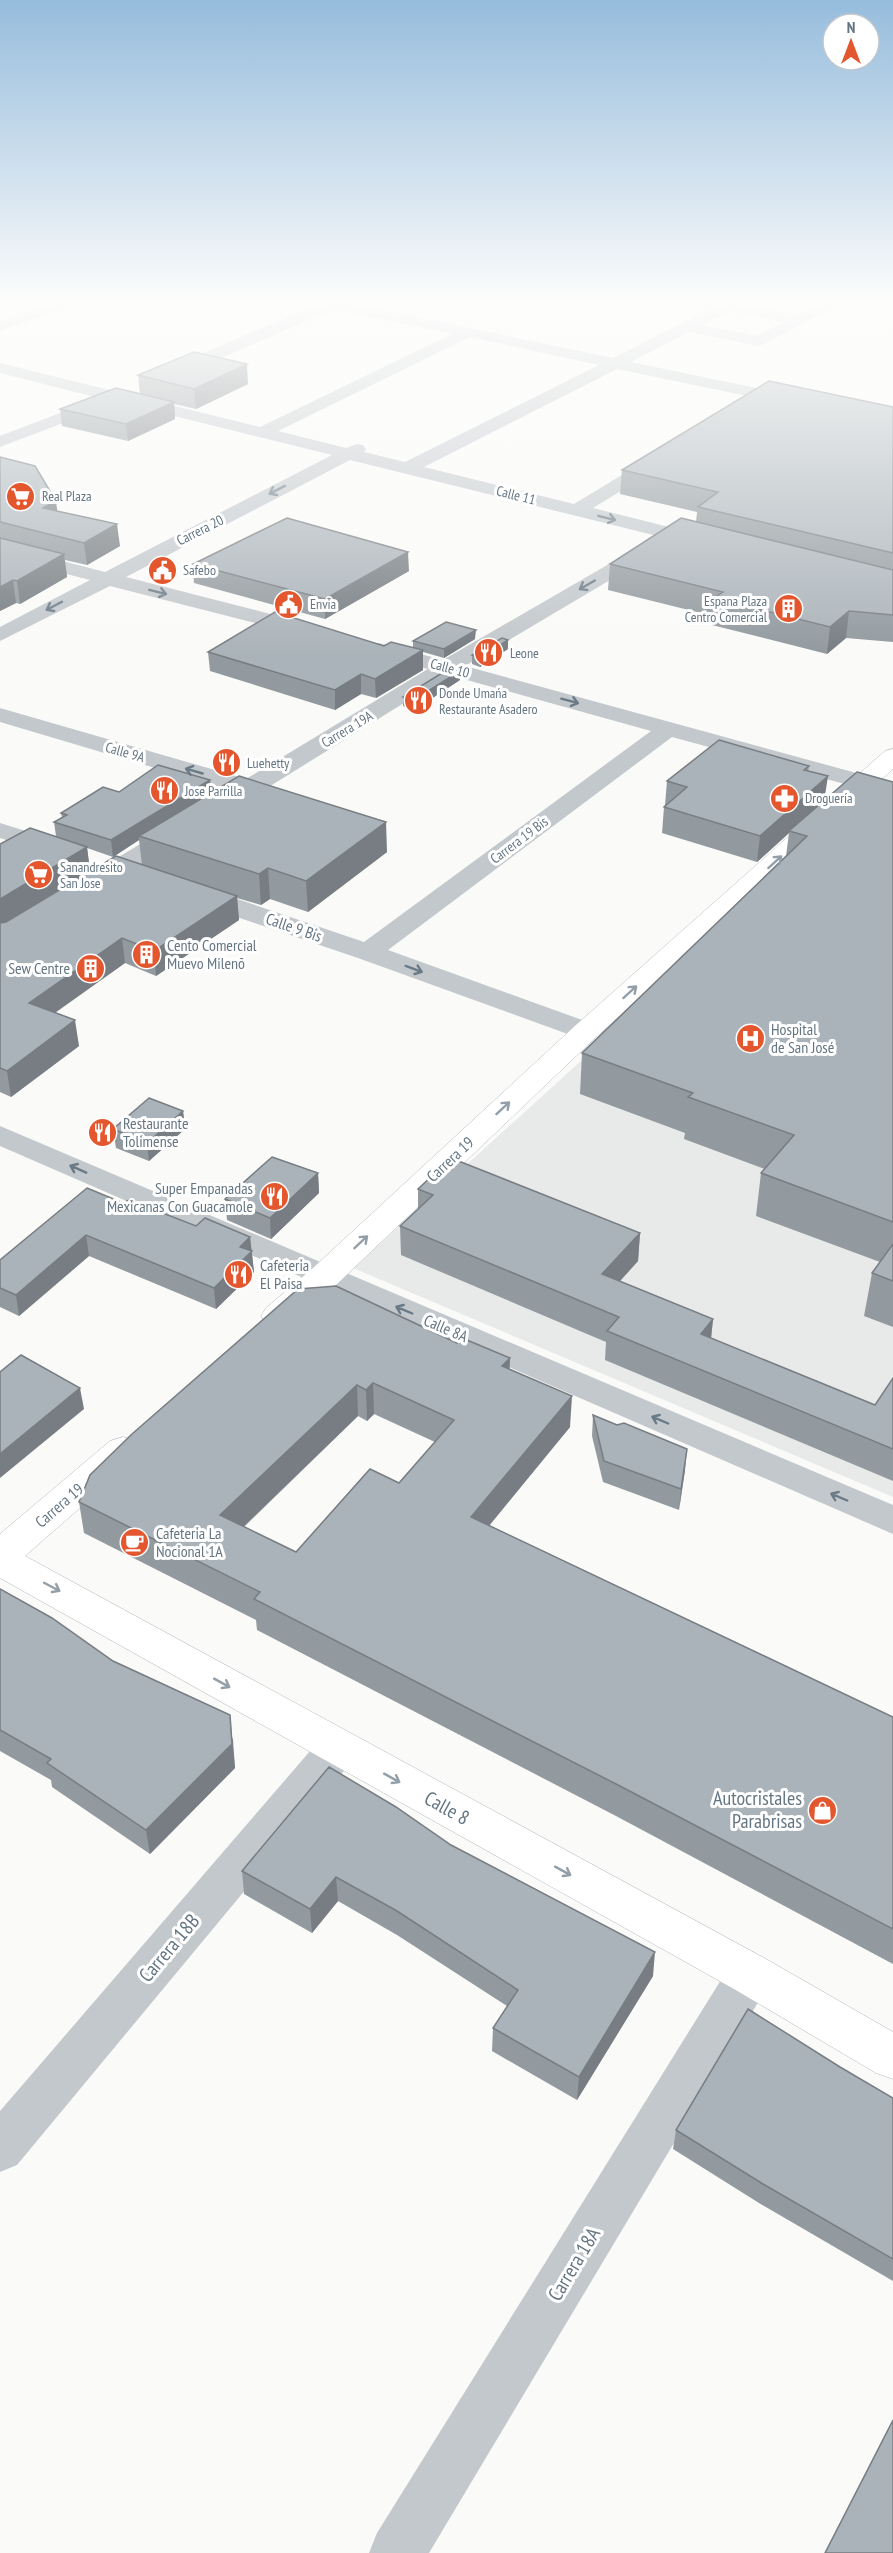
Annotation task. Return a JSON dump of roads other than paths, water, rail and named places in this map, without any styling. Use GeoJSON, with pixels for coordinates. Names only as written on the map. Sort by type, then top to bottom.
{"type":"FeatureCollection","features":[{"type":"Feature","properties":{"kind":"street"},"geometry":{"type":"LineString","coordinates":[[0,442],[61,418]]}},
{"type":"Feature","properties":{"kind":"street","name":"Calle 11"},"geometry":{"type":"LineString","coordinates":[[204,418],[674,534],[720,538],[697,524],[266,418]]}},
{"type":"Feature","properties":{"kind":"street"},"geometry":{"type":"LineString","coordinates":[[263,432],[293,418]]}},
{"type":"Feature","properties":{"kind":"street"},"geometry":{"type":"LineString","coordinates":[[408,468],[506,418]]}},
{"type":"Feature","properties":{"kind":"street","name":"Carrera 20"},"geometry":{"type":"LineString","coordinates":[[0,634],[369,444]]}},
{"type":"Feature","properties":{"kind":"street"},"geometry":{"type":"LineString","coordinates":[[577,510],[675,450]]}},
{"type":"Feature","properties":{"kind":"street","name":"Carrera 19A"},"geometry":{"type":"LineString","coordinates":[[78,892],[447,667],[674,534],[697,524]]}},
{"type":"Feature","properties":{"kind":"street"},"geometry":{"type":"LineString","coordinates":[[0,551],[332,637]]}},
{"type":"Feature","properties":{"kind":"street","name":"Calle 10"},"geometry":{"type":"LineString","coordinates":[[355,643],[863,782]]}},
{"type":"Feature","properties":{"kind":"street","name":"Calle 9A"},"geometry":{"type":"LineString","coordinates":[[0,715],[250,788]]}},
{"type":"Feature","properties":{"kind":"street","name":"Carrera 19 Bis"},"geometry":{"type":"LineString","coordinates":[[369,952],[669,728]]}},
{"type":"Feature","properties":{"kind":"street","name":"Carrera 19"},"geometry":{"type":"LineString","coordinates":[[257,1334],[325,1276],[586,1031],[893,756]]}},
{"type":"Feature","properties":{"kind":"street","name":"Calle 9 Bis"},"geometry":{"type":"LineString","coordinates":[[0,830],[369,952],[586,1031]]}},
{"type":"Feature","properties":{"kind":"street","name":"Calle 8A"},"geometry":{"type":"LineString","coordinates":[[0,1135],[893,1520]]}},
{"type":"Feature","properties":{"kind":"street","name":"Carrera 19"},"geometry":{"type":"LineString","coordinates":[[0,1558],[142,1434]]}},
{"type":"Feature","properties":{"kind":"street","name":"Calle 8"},"geometry":{"type":"LineString","coordinates":[[0,1558],[338,1748],[750,1974],[893,2057]]}},
{"type":"Feature","properties":{"kind":"street","name":"Carrera 18B"},"geometry":{"type":"LineString","coordinates":[[0,2148],[338,1748]]}},
{"type":"Feature","properties":{"kind":"street","name":"Carrera 18A"},"geometry":{"type":"LineString","coordinates":[[398,2553],[750,1974]]}},
{"type":"Feature","properties":{"kind":"place","name":"Real Plaza"},"geometry":{"type":"Point","coordinates":[21,496]}},
{"type":"Feature","properties":{"kind":"place","name":"Safebo"},"geometry":{"type":"Point","coordinates":[162,570]}},
{"type":"Feature","properties":{"kind":"place","name":"Envia"},"geometry":{"type":"Point","coordinates":[289,604]}},
{"type":"Feature","properties":{"kind":"place","name":"Espana Plaza Centro Comercial"},"geometry":{"type":"Point","coordinates":[788,609]}},
{"type":"Feature","properties":{"kind":"place","name":"Leone"},"geometry":{"type":"Point","coordinates":[489,653]}},
{"type":"Feature","properties":{"kind":"place","name":"Donde Umańa Restaurante Asadero"},"geometry":{"type":"Point","coordinates":[418,701]}},
{"type":"Feature","properties":{"kind":"place","name":"Luehetty"},"geometry":{"type":"Point","coordinates":[226,763]}},
{"type":"Feature","properties":{"kind":"place","name":"Jose Parrilla"},"geometry":{"type":"Point","coordinates":[164,791]}},
{"type":"Feature","properties":{"kind":"place","name":"Droguería"},"geometry":{"type":"Point","coordinates":[784,798]}},
{"type":"Feature","properties":{"kind":"place","name":"Sanandresito San Jose"},"geometry":{"type":"Point","coordinates":[39,875]}},
{"type":"Feature","properties":{"kind":"place","name":"Cento Comercial Muevo Milenõ"},"geometry":{"type":"Point","coordinates":[146,954]}},
{"type":"Feature","properties":{"kind":"place","name":"Sew Centre"},"geometry":{"type":"Point","coordinates":[91,968]}},
{"type":"Feature","properties":{"kind":"place","name":"Hospital de San José"},"geometry":{"type":"Point","coordinates":[750,1038]}},
{"type":"Feature","properties":{"kind":"place","name":"Restaurante Tolimense"},"geometry":{"type":"Point","coordinates":[102,1132]}},
{"type":"Feature","properties":{"kind":"place","name":"Super Empanadas Mexicanas Con Guacamole"},"geometry":{"type":"Point","coordinates":[274,1197]}},
{"type":"Feature","properties":{"kind":"place","name":"Cafeteria El Paisa"},"geometry":{"type":"Point","coordinates":[239,1274]}},
{"type":"Feature","properties":{"kind":"place","name":"Cafeteria La Nocional 1A"},"geometry":{"type":"Point","coordinates":[135,1542]}},
{"type":"Feature","properties":{"kind":"place","name":"Autocristales Parabrisas"},"geometry":{"type":"Point","coordinates":[823,1810]}}]}
